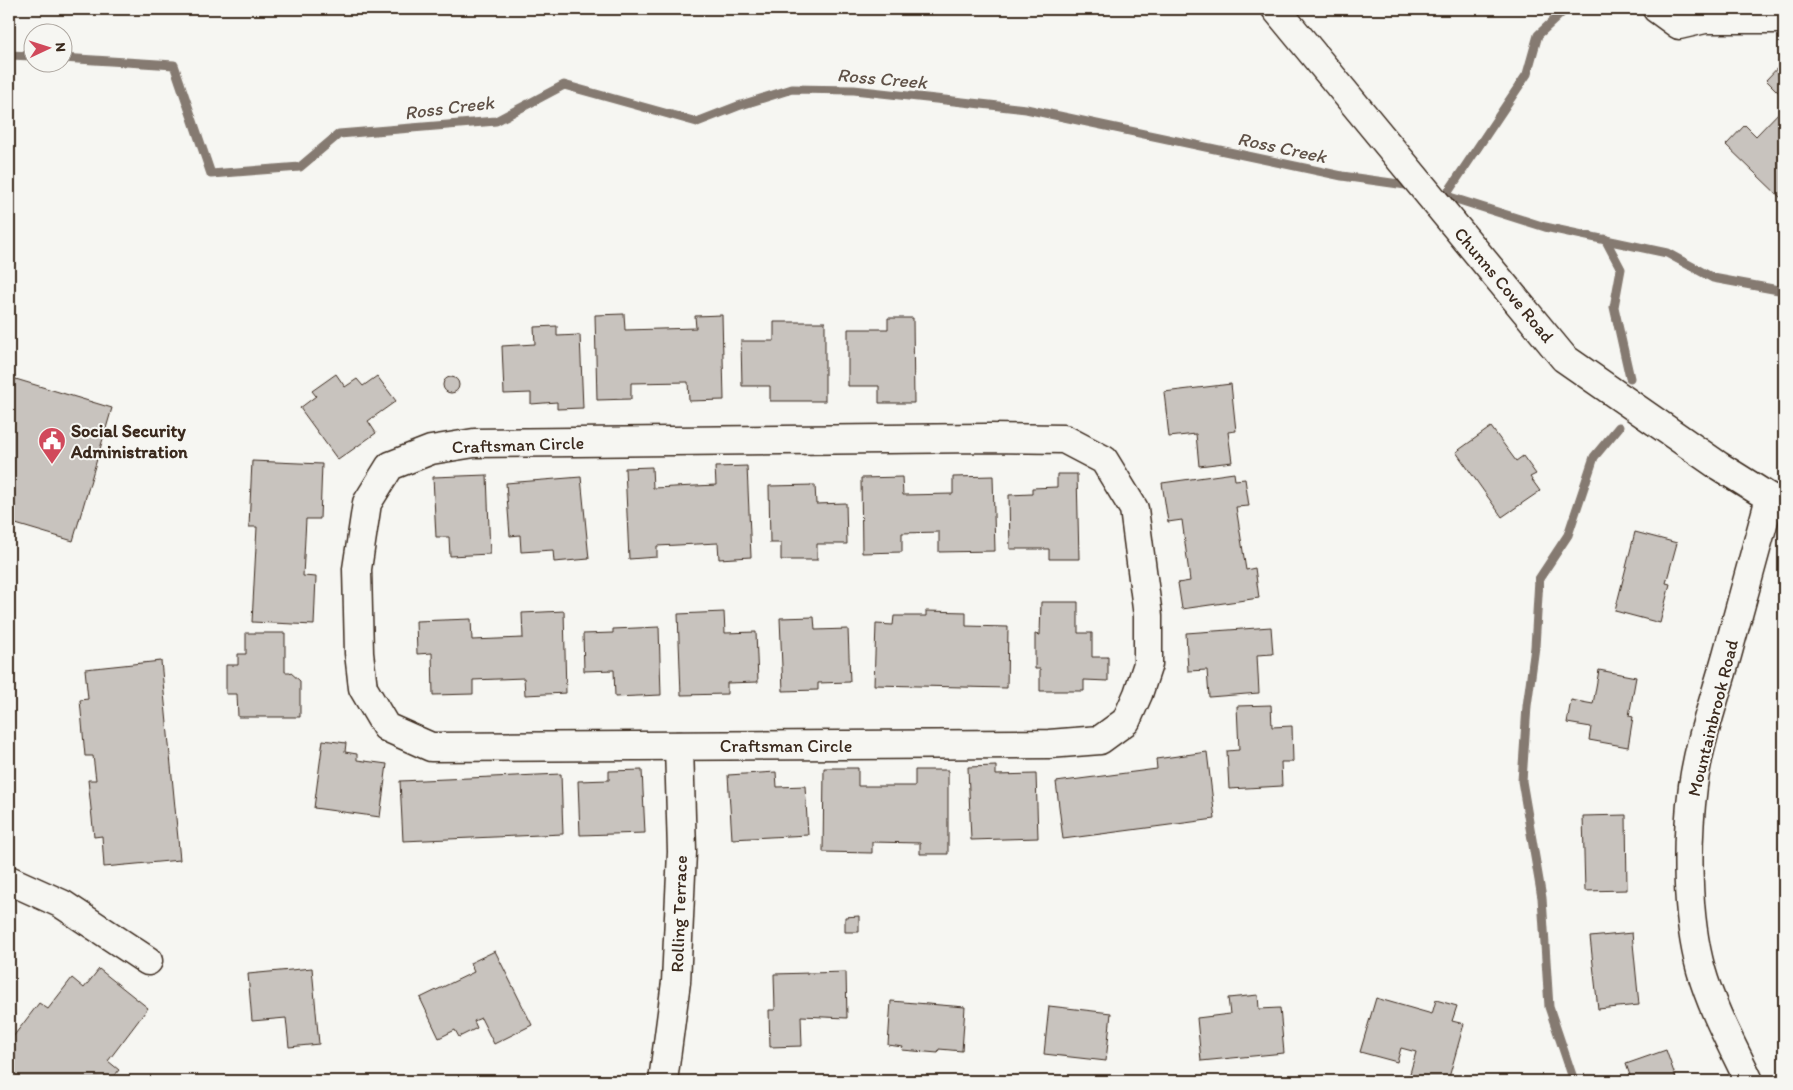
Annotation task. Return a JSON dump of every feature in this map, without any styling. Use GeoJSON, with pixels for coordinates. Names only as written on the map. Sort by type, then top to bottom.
{"type":"FeatureCollection","features":[{"type":"Feature","properties":{"kind":"street","name":"Chunns Cove Road"},"geometry":{"type":"LineString","coordinates":[[1276,9],[1564,358],[1719,466],[1777,501]]}},
{"type":"Feature","properties":{"kind":"street"},"geometry":{"type":"LineString","coordinates":[[1658,9],[1680,25],[1705,19],[1784,19]]}},
{"type":"Feature","properties":{"kind":"street","name":"Craftsman Circle"},"geometry":{"type":"LineString","coordinates":[[1064,439],[1104,460],[1134,509],[1148,616],[1148,664],[1126,721],[1100,740],[1049,744],[679,746],[431,747],[386,726],[363,688],[359,653],[357,569],[367,503],[390,466],[431,450],[474,443],[1064,439]]}},
{"type":"Feature","properties":{"kind":"street","name":"Mountainbrook Road"},"geometry":{"type":"LineString","coordinates":[[1749,1081],[1717,1014],[1701,970],[1692,911],[1690,827],[1693,785],[1705,733],[1777,501]]}},
{"type":"Feature","properties":{"kind":"street","name":"Rolling Terrace"},"geometry":{"type":"LineString","coordinates":[[663,1081],[676,982],[682,852],[679,746]]}},
{"type":"Feature","properties":{"kind":"street"},"geometry":{"type":"LineString","coordinates":[[9,880],[62,904],[148,961]]}},
{"type":"Feature","properties":{"kind":"building"},"geometry":{"type":"Polygon","coordinates":[[[1784,61],[1784,98],[1766,80],[1784,61]]]}},
{"type":"Feature","properties":{"kind":"building"},"geometry":{"type":"Polygon","coordinates":[[[1784,107],[1784,201],[1726,145],[1745,125],[1756,136],[1784,107]]]}},
{"type":"Feature","properties":{"kind":"building"},"geometry":{"type":"Polygon","coordinates":[[[624,314],[625,330],[696,328],[695,316],[722,315],[724,400],[689,401],[688,382],[631,383],[631,399],[597,400],[595,315],[624,314]]]}},
{"type":"Feature","properties":{"kind":"building"},"geometry":{"type":"Polygon","coordinates":[[[888,318],[913,318],[914,403],[879,403],[879,386],[848,386],[848,329],[888,329],[888,318]]]}},
{"type":"Feature","properties":{"kind":"building"},"geometry":{"type":"Polygon","coordinates":[[[774,322],[825,322],[825,401],[770,401],[770,386],[742,386],[741,341],[774,341],[774,322]]]}},
{"type":"Feature","properties":{"kind":"building"},"geometry":{"type":"Polygon","coordinates":[[[557,326],[557,336],[580,335],[583,408],[557,409],[557,402],[531,404],[531,393],[504,394],[502,346],[535,344],[534,327],[557,326]]]}},
{"type":"Feature","properties":{"kind":"building"},"geometry":{"type":"Polygon","coordinates":[[[336,374],[345,387],[357,379],[363,386],[377,376],[396,401],[368,421],[376,433],[338,460],[300,408],[316,396],[312,391],[336,374]]]}},
{"type":"Feature","properties":{"kind":"building","name":"Social Security Administration"},"geometry":{"type":"Polygon","coordinates":[[[9,377],[112,408],[73,541],[9,522],[9,377]]]}},
{"type":"Feature","properties":{"kind":"building"},"geometry":{"type":"Polygon","coordinates":[[[448,377],[454,377],[459,382],[457,391],[448,393],[443,388],[443,382],[448,377]]]}},
{"type":"Feature","properties":{"kind":"building"},"geometry":{"type":"Polygon","coordinates":[[[1231,384],[1236,431],[1228,432],[1232,462],[1199,466],[1196,434],[1169,437],[1164,392],[1231,384]]]}},
{"type":"Feature","properties":{"kind":"building"},"geometry":{"type":"Polygon","coordinates":[[[1491,427],[1516,461],[1523,456],[1536,474],[1530,477],[1540,491],[1502,517],[1456,452],[1491,427]]]}},
{"type":"Feature","properties":{"kind":"building"},"geometry":{"type":"Polygon","coordinates":[[[252,461],[322,464],[320,519],[306,519],[303,576],[316,577],[314,625],[252,622],[257,527],[249,527],[252,461]]]}},
{"type":"Feature","properties":{"kind":"building"},"geometry":{"type":"Polygon","coordinates":[[[747,466],[751,557],[719,559],[718,543],[657,546],[657,557],[629,559],[625,468],[652,467],[653,488],[716,485],[715,467],[747,466]]]}},
{"type":"Feature","properties":{"kind":"building"},"geometry":{"type":"Polygon","coordinates":[[[1234,473],[1235,480],[1245,479],[1249,506],[1236,507],[1246,570],[1255,568],[1259,598],[1182,609],[1178,583],[1190,581],[1182,520],[1168,522],[1162,483],[1234,473]]]}},
{"type":"Feature","properties":{"kind":"building"},"geometry":{"type":"Polygon","coordinates":[[[1057,474],[1077,474],[1079,559],[1049,559],[1049,549],[1010,549],[1009,495],[1032,494],[1032,488],[1057,487],[1057,474]]]}},
{"type":"Feature","properties":{"kind":"building"},"geometry":{"type":"Polygon","coordinates":[[[487,475],[490,554],[450,556],[449,537],[436,537],[433,477],[487,475]]]}},
{"type":"Feature","properties":{"kind":"building"},"geometry":{"type":"Polygon","coordinates":[[[993,476],[995,551],[939,552],[939,532],[902,533],[902,552],[862,553],[861,478],[902,477],[903,495],[953,494],[953,477],[993,476]]]}},
{"type":"Feature","properties":{"kind":"building"},"geometry":{"type":"Polygon","coordinates":[[[581,477],[589,559],[554,562],[553,550],[521,552],[520,535],[510,536],[506,483],[581,477]]]}},
{"type":"Feature","properties":{"kind":"building"},"geometry":{"type":"Polygon","coordinates":[[[815,485],[816,504],[846,503],[847,544],[817,544],[817,560],[781,560],[781,543],[770,543],[769,486],[815,485]]]}},
{"type":"Feature","properties":{"kind":"building"},"geometry":{"type":"Polygon","coordinates":[[[1635,532],[1677,543],[1666,583],[1670,584],[1660,623],[1615,611],[1635,532]]]}},
{"type":"Feature","properties":{"kind":"building"},"geometry":{"type":"Polygon","coordinates":[[[1041,602],[1078,602],[1078,633],[1092,633],[1092,657],[1108,657],[1108,681],[1084,680],[1084,691],[1040,691],[1040,669],[1035,669],[1035,634],[1040,635],[1041,602]]]}},
{"type":"Feature","properties":{"kind":"building"},"geometry":{"type":"Polygon","coordinates":[[[564,611],[566,693],[525,695],[524,678],[473,680],[473,694],[433,695],[432,653],[417,654],[416,621],[471,619],[472,640],[523,638],[522,613],[564,611]]]}},
{"type":"Feature","properties":{"kind":"building"},"geometry":{"type":"Polygon","coordinates":[[[926,611],[966,612],[966,626],[1008,627],[1007,688],[874,685],[876,624],[893,625],[894,616],[926,616],[926,611]]]}},
{"type":"Feature","properties":{"kind":"building"},"geometry":{"type":"Polygon","coordinates":[[[724,612],[725,633],[756,632],[758,682],[727,683],[727,694],[681,695],[678,614],[724,612]]]}},
{"type":"Feature","properties":{"kind":"building"},"geometry":{"type":"Polygon","coordinates":[[[814,617],[815,630],[848,629],[850,682],[818,683],[818,690],[783,691],[780,618],[814,617]]]}},
{"type":"Feature","properties":{"kind":"building"},"geometry":{"type":"Polygon","coordinates":[[[659,627],[661,695],[615,697],[614,670],[584,671],[583,634],[613,633],[613,629],[659,627]]]}},
{"type":"Feature","properties":{"kind":"building"},"geometry":{"type":"Polygon","coordinates":[[[1271,627],[1273,654],[1257,655],[1259,693],[1209,697],[1207,670],[1188,671],[1186,633],[1271,627]]]}},
{"type":"Feature","properties":{"kind":"building"},"geometry":{"type":"Polygon","coordinates":[[[246,633],[285,633],[285,672],[290,672],[300,681],[300,717],[238,717],[237,694],[226,694],[226,665],[238,665],[238,654],[246,654],[246,633]]]}},
{"type":"Feature","properties":{"kind":"building"},"geometry":{"type":"Polygon","coordinates":[[[161,661],[180,860],[104,867],[102,836],[94,837],[88,780],[96,780],[93,756],[85,756],[80,700],[88,699],[85,669],[161,661]]]}},
{"type":"Feature","properties":{"kind":"building"},"geometry":{"type":"Polygon","coordinates":[[[1599,670],[1636,677],[1629,716],[1633,717],[1628,747],[1589,740],[1591,727],[1567,723],[1571,700],[1593,704],[1599,670]]]}},
{"type":"Feature","properties":{"kind":"building"},"geometry":{"type":"Polygon","coordinates":[[[1271,705],[1272,727],[1292,726],[1293,762],[1281,762],[1282,786],[1229,789],[1227,751],[1239,750],[1237,706],[1271,705]]]}},
{"type":"Feature","properties":{"kind":"building"},"geometry":{"type":"Polygon","coordinates":[[[323,740],[346,743],[345,752],[357,754],[357,760],[387,764],[380,817],[314,808],[323,740]]]}},
{"type":"Feature","properties":{"kind":"building"},"geometry":{"type":"Polygon","coordinates":[[[1207,752],[1215,819],[1063,839],[1056,782],[1157,769],[1156,759],[1207,752]]]}},
{"type":"Feature","properties":{"kind":"building"},"geometry":{"type":"Polygon","coordinates":[[[996,766],[996,775],[1036,774],[1038,838],[971,840],[968,767],[996,766]]]}},
{"type":"Feature","properties":{"kind":"building"},"geometry":{"type":"Polygon","coordinates":[[[824,768],[858,768],[858,786],[915,786],[915,770],[948,770],[948,854],[920,854],[920,843],[872,842],[872,853],[823,852],[824,768]]]}},
{"type":"Feature","properties":{"kind":"building"},"geometry":{"type":"Polygon","coordinates":[[[642,770],[645,833],[580,835],[578,781],[609,780],[609,771],[642,770]]]}},
{"type":"Feature","properties":{"kind":"building"},"geometry":{"type":"Polygon","coordinates":[[[776,772],[777,787],[805,786],[808,835],[732,839],[728,775],[776,772]]]}},
{"type":"Feature","properties":{"kind":"building"},"geometry":{"type":"Polygon","coordinates":[[[561,774],[563,834],[403,841],[400,781],[561,774]]]}},
{"type":"Feature","properties":{"kind":"building"},"geometry":{"type":"Polygon","coordinates":[[[1784,790],[1784,869],[1778,868],[1784,790]]]}},
{"type":"Feature","properties":{"kind":"building"},"geometry":{"type":"Polygon","coordinates":[[[1626,815],[1627,890],[1585,891],[1583,816],[1626,815]]]}},
{"type":"Feature","properties":{"kind":"building"},"geometry":{"type":"Polygon","coordinates":[[[859,916],[859,932],[845,932],[845,917],[859,916]]]}},
{"type":"Feature","properties":{"kind":"building"},"geometry":{"type":"Polygon","coordinates":[[[1632,933],[1639,1005],[1598,1009],[1590,937],[1632,933]]]}},
{"type":"Feature","properties":{"kind":"building"},"geometry":{"type":"Polygon","coordinates":[[[495,951],[532,1025],[494,1044],[481,1018],[474,1021],[477,1028],[459,1037],[455,1030],[439,1038],[420,998],[474,972],[470,963],[495,951]]]}},
{"type":"Feature","properties":{"kind":"building"},"geometry":{"type":"Polygon","coordinates":[[[312,968],[319,1044],[289,1047],[286,1018],[252,1021],[248,974],[312,968]]]}},
{"type":"Feature","properties":{"kind":"building"},"geometry":{"type":"Polygon","coordinates":[[[99,969],[148,1008],[108,1061],[119,1070],[110,1081],[9,1081],[9,1042],[39,1003],[48,1009],[72,978],[84,988],[99,969]]]}},
{"type":"Feature","properties":{"kind":"building"},"geometry":{"type":"Polygon","coordinates":[[[846,972],[847,1018],[801,1016],[802,1046],[770,1047],[769,1010],[775,1010],[774,974],[846,972]]]}},
{"type":"Feature","properties":{"kind":"building"},"geometry":{"type":"Polygon","coordinates":[[[1258,995],[1259,1009],[1280,1008],[1284,1053],[1201,1061],[1197,1018],[1230,1014],[1228,998],[1258,995]]]}},
{"type":"Feature","properties":{"kind":"building"},"geometry":{"type":"Polygon","coordinates":[[[1376,998],[1432,1014],[1436,1000],[1457,1006],[1452,1021],[1464,1024],[1448,1081],[1424,1081],[1409,1077],[1416,1052],[1401,1048],[1397,1062],[1360,1052],[1376,998]]]}},
{"type":"Feature","properties":{"kind":"building"},"geometry":{"type":"Polygon","coordinates":[[[891,1001],[965,1007],[962,1051],[939,1049],[938,1053],[902,1050],[903,1047],[888,1045],[891,1001]]]}},
{"type":"Feature","properties":{"kind":"building"},"geometry":{"type":"Polygon","coordinates":[[[1049,1006],[1111,1013],[1106,1061],[1044,1054],[1049,1006]]]}},
{"type":"Feature","properties":{"kind":"building"},"geometry":{"type":"Polygon","coordinates":[[[1666,1050],[1677,1081],[1632,1081],[1626,1064],[1666,1050]]]}},
{"type":"Feature","properties":{"kind":"waterway"},"geometry":{"type":"LineString","coordinates":[[1446,195],[1527,74],[1538,35],[1566,9]]}},
{"type":"Feature","properties":{"kind":"waterway","name":"Ross Creek"},"geometry":{"type":"LineString","coordinates":[[9,55],[22,56]]}},
{"type":"Feature","properties":{"kind":"waterway","name":"Ross Creek"},"geometry":{"type":"LineString","coordinates":[[72,59],[174,65],[211,174],[300,167],[339,134],[496,121],[564,85],[697,122],[738,106],[792,89],[854,90],[1026,109],[1342,176],[1413,186]]}},
{"type":"Feature","properties":{"kind":"waterway","name":"Ross Creek"},"geometry":{"type":"LineString","coordinates":[[1437,193],[1545,227],[1667,253],[1713,278],[1784,291]]}},
{"type":"Feature","properties":{"kind":"waterway"},"geometry":{"type":"LineString","coordinates":[[1605,239],[1621,269],[1614,307],[1630,378]]}},
{"type":"Feature","properties":{"kind":"waterway"},"geometry":{"type":"LineString","coordinates":[[1574,1081],[1549,1007],[1542,898],[1522,781],[1527,706],[1535,647],[1539,579],[1568,535],[1594,457],[1619,427]]}},
{"type":"Feature","properties":{"kind":"place","name":"Social Security Administration"},"geometry":{"type":"Point","coordinates":[52,465]}}]}
